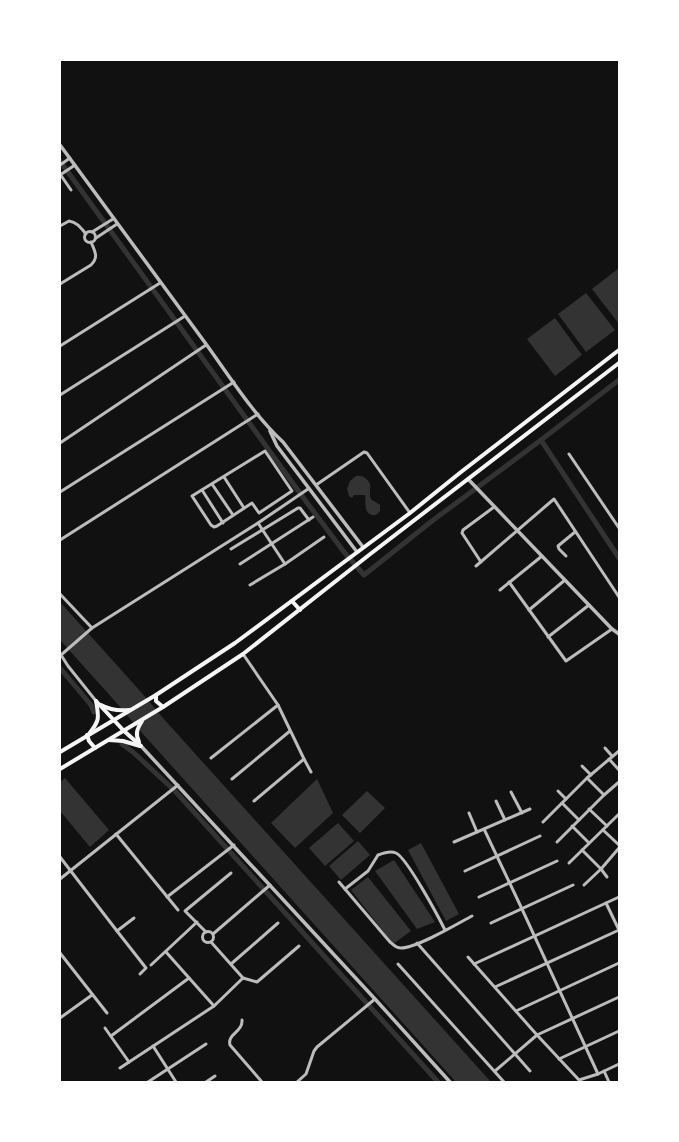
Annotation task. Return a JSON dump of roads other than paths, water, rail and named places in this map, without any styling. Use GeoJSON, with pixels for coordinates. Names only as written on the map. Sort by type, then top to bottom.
{"type":"FeatureCollection","features":[{"type":"Feature","properties":{"kind":"main road"},"geometry":{"type":"LineString","coordinates":[[96,701],[104,707],[123,712],[132,710],[235,643],[410,513],[619,350]]}},
{"type":"Feature","properties":{"kind":"main road"},"geometry":{"type":"LineString","coordinates":[[60,769],[163,707],[243,654],[619,363]]}},
{"type":"Feature","properties":{"kind":"main road"},"geometry":{"type":"LineString","coordinates":[[363,547],[369,555]]}},
{"type":"Feature","properties":{"kind":"main road"},"geometry":{"type":"LineString","coordinates":[[357,552],[360,562]]}},
{"type":"Feature","properties":{"kind":"main road"},"geometry":{"type":"LineString","coordinates":[[292,601],[300,610]]}},
{"type":"Feature","properties":{"kind":"main road"},"geometry":{"type":"LineString","coordinates":[[156,695],[156,701],[163,707]]}},
{"type":"Feature","properties":{"kind":"main road"},"geometry":{"type":"LineString","coordinates":[[96,701],[141,746]]}},
{"type":"Feature","properties":{"kind":"main road"},"geometry":{"type":"LineString","coordinates":[[87,735],[96,725],[98,718],[96,701]]}},
{"type":"Feature","properties":{"kind":"main road"},"geometry":{"type":"LineString","coordinates":[[60,752],[114,720],[123,712]]}},
{"type":"Feature","properties":{"kind":"main road"},"geometry":{"type":"LineString","coordinates":[[141,746],[136,737],[137,729],[143,719]]}},
{"type":"Feature","properties":{"kind":"main road"},"geometry":{"type":"LineString","coordinates":[[87,735],[89,741],[95,748]]}},
{"type":"Feature","properties":{"kind":"main road"},"geometry":{"type":"LineString","coordinates":[[109,740],[123,741],[141,746]]}},
{"type":"Feature","properties":{"kind":"street"},"geometry":{"type":"LineString","coordinates":[[60,145],[118,224],[183,317],[269,428],[283,442],[363,547]]}},
{"type":"Feature","properties":{"kind":"street"},"geometry":{"type":"LineString","coordinates":[[60,165],[70,158]]}},
{"type":"Feature","properties":{"kind":"street"},"geometry":{"type":"LineString","coordinates":[[71,190],[61,174],[74,165]]}},
{"type":"Feature","properties":{"kind":"street"},"geometry":{"type":"LineString","coordinates":[[86,234],[114,219]]}},
{"type":"Feature","properties":{"kind":"street"},"geometry":{"type":"LineString","coordinates":[[60,226],[72,221],[80,227],[86,234],[86,240],[91,242],[96,257],[95,261],[60,284]]}},
{"type":"Feature","properties":{"kind":"street"},"geometry":{"type":"LineString","coordinates":[[91,242],[118,224]]}},
{"type":"Feature","properties":{"kind":"street"},"geometry":{"type":"LineString","coordinates":[[92,232],[95,234],[96,238]]}},
{"type":"Feature","properties":{"kind":"street"},"geometry":{"type":"LineString","coordinates":[[60,346],[160,283]]}},
{"type":"Feature","properties":{"kind":"street"},"geometry":{"type":"LineString","coordinates":[[60,395],[183,317]]}},
{"type":"Feature","properties":{"kind":"street"},"geometry":{"type":"LineString","coordinates":[[60,443],[206,345]]}},
{"type":"Feature","properties":{"kind":"street"},"geometry":{"type":"LineString","coordinates":[[60,492],[234,382]]}},
{"type":"Feature","properties":{"kind":"street"},"geometry":{"type":"LineString","coordinates":[[60,540],[258,414]]}},
{"type":"Feature","properties":{"kind":"street"},"geometry":{"type":"LineString","coordinates":[[269,428],[277,446],[357,552]]}},
{"type":"Feature","properties":{"kind":"street"},"geometry":{"type":"LineString","coordinates":[[265,451],[292,491],[259,513],[252,503],[214,527],[208,521],[192,496],[212,484],[265,451]]}},
{"type":"Feature","properties":{"kind":"street"},"geometry":{"type":"LineString","coordinates":[[316,485],[364,452],[367,453],[410,513]]}},
{"type":"Feature","properties":{"kind":"street"},"geometry":{"type":"LineString","coordinates":[[569,454],[619,528]]}},
{"type":"Feature","properties":{"kind":"street"},"geometry":{"type":"LineString","coordinates":[[224,477],[244,508]]}},
{"type":"Feature","properties":{"kind":"street"},"geometry":{"type":"LineString","coordinates":[[468,479],[612,629],[619,634]]}},
{"type":"Feature","properties":{"kind":"street"},"geometry":{"type":"LineString","coordinates":[[212,484],[233,515]]}},
{"type":"Feature","properties":{"kind":"street"},"geometry":{"type":"LineString","coordinates":[[96,701],[60,654],[87,631],[258,523],[308,489]]}},
{"type":"Feature","properties":{"kind":"street"},"geometry":{"type":"LineString","coordinates":[[202,490],[223,522]]}},
{"type":"Feature","properties":{"kind":"street"},"geometry":{"type":"LineString","coordinates":[[476,566],[554,499],[619,597]]}},
{"type":"Feature","properties":{"kind":"street"},"geometry":{"type":"LineString","coordinates":[[481,562],[462,533],[463,530],[494,506]]}},
{"type":"Feature","properties":{"kind":"street"},"geometry":{"type":"LineString","coordinates":[[231,549],[298,508],[300,508],[309,520]]}},
{"type":"Feature","properties":{"kind":"street"},"geometry":{"type":"LineString","coordinates":[[240,564],[313,517]]}},
{"type":"Feature","properties":{"kind":"street"},"geometry":{"type":"LineString","coordinates":[[258,523],[285,564]]}},
{"type":"Feature","properties":{"kind":"street"},"geometry":{"type":"LineString","coordinates":[[566,556],[558,546],[575,532]]}},
{"type":"Feature","properties":{"kind":"street"},"geometry":{"type":"LineString","coordinates":[[250,585],[285,564],[324,537]]}},
{"type":"Feature","properties":{"kind":"street"},"geometry":{"type":"LineString","coordinates":[[500,590],[542,556]]}},
{"type":"Feature","properties":{"kind":"street"},"geometry":{"type":"LineString","coordinates":[[529,610],[565,580]]}},
{"type":"Feature","properties":{"kind":"street"},"geometry":{"type":"LineString","coordinates":[[509,582],[566,661],[612,629]]}},
{"type":"Feature","properties":{"kind":"street"},"geometry":{"type":"LineString","coordinates":[[60,594],[92,628]]}},
{"type":"Feature","properties":{"kind":"street"},"geometry":{"type":"LineString","coordinates":[[548,637],[589,605]]}},
{"type":"Feature","properties":{"kind":"street"},"geometry":{"type":"LineString","coordinates":[[243,654],[278,705],[311,772]]}},
{"type":"Feature","properties":{"kind":"street"},"geometry":{"type":"LineString","coordinates":[[211,758],[278,705]]}},
{"type":"Feature","properties":{"kind":"street"},"geometry":{"type":"LineString","coordinates":[[232,779],[290,731]]}},
{"type":"Feature","properties":{"kind":"street"},"geometry":{"type":"LineString","coordinates":[[141,746],[178,785],[232,847],[375,998],[450,1082]]}},
{"type":"Feature","properties":{"kind":"street"},"geometry":{"type":"LineString","coordinates":[[605,748],[619,770]]}},
{"type":"Feature","properties":{"kind":"street"},"geometry":{"type":"LineString","coordinates":[[543,822],[587,778],[619,751]]}},
{"type":"Feature","properties":{"kind":"street"},"geometry":{"type":"LineString","coordinates":[[254,801],[304,759]]}},
{"type":"Feature","properties":{"kind":"street"},"geometry":{"type":"LineString","coordinates":[[582,766],[591,775]]}},
{"type":"Feature","properties":{"kind":"street"},"geometry":{"type":"LineString","coordinates":[[587,778],[604,795]]}},
{"type":"Feature","properties":{"kind":"street"},"geometry":{"type":"LineString","coordinates":[[557,842],[589,809],[619,782]]}},
{"type":"Feature","properties":{"kind":"street"},"geometry":{"type":"LineString","coordinates":[[60,879],[178,785]]}},
{"type":"Feature","properties":{"kind":"street"},"geometry":{"type":"LineString","coordinates":[[558,791],[566,799]]}},
{"type":"Feature","properties":{"kind":"street"},"geometry":{"type":"LineString","coordinates":[[511,792],[522,813]]}},
{"type":"Feature","properties":{"kind":"street"},"geometry":{"type":"LineString","coordinates":[[496,801],[505,820]]}},
{"type":"Feature","properties":{"kind":"street"},"geometry":{"type":"LineString","coordinates":[[562,803],[579,820]]}},
{"type":"Feature","properties":{"kind":"street"},"geometry":{"type":"LineString","coordinates":[[454,842],[530,809]]}},
{"type":"Feature","properties":{"kind":"street"},"geometry":{"type":"LineString","coordinates":[[589,809],[607,826]]}},
{"type":"Feature","properties":{"kind":"street"},"geometry":{"type":"LineString","coordinates":[[469,813],[477,832]]}},
{"type":"Feature","properties":{"kind":"street"},"geometry":{"type":"LineString","coordinates":[[569,863],[619,814]]}},
{"type":"Feature","properties":{"kind":"street"},"geometry":{"type":"LineString","coordinates":[[572,826],[590,843]]}},
{"type":"Feature","properties":{"kind":"street"},"geometry":{"type":"LineString","coordinates":[[484,829],[598,1074]]}},
{"type":"Feature","properties":{"kind":"street"},"geometry":{"type":"LineString","coordinates":[[584,885],[601,869],[619,847],[603,830]]}},
{"type":"Feature","properties":{"kind":"street"},"geometry":{"type":"LineString","coordinates":[[116,834],[178,910]]}},
{"type":"Feature","properties":{"kind":"street"},"geometry":{"type":"LineString","coordinates":[[465,870],[540,836]]}},
{"type":"Feature","properties":{"kind":"street"},"geometry":{"type":"LineString","coordinates":[[167,897],[232,847]]}},
{"type":"Feature","properties":{"kind":"street"},"geometry":{"type":"LineString","coordinates":[[582,850],[607,877]]}},
{"type":"Feature","properties":{"kind":"street"},"geometry":{"type":"LineString","coordinates":[[345,889],[368,871],[378,855],[395,852],[400,856],[409,869],[445,930]]}},
{"type":"Feature","properties":{"kind":"street"},"geometry":{"type":"LineString","coordinates":[[60,858],[146,968],[140,974]]}},
{"type":"Feature","properties":{"kind":"street"},"geometry":{"type":"LineString","coordinates":[[479,897],[557,861]]}},
{"type":"Feature","properties":{"kind":"street"},"geometry":{"type":"LineString","coordinates":[[213,934],[206,932],[185,911],[231,873]]}},
{"type":"Feature","properties":{"kind":"street"},"geometry":{"type":"LineString","coordinates":[[339,882],[387,939],[396,947],[402,948],[417,943],[472,916]]}},
{"type":"Feature","properties":{"kind":"street"},"geometry":{"type":"LineString","coordinates":[[211,942],[214,938],[213,934],[269,885]]}},
{"type":"Feature","properties":{"kind":"street"},"geometry":{"type":"LineString","coordinates":[[492,923],[573,885]]}},
{"type":"Feature","properties":{"kind":"street"},"geometry":{"type":"LineString","coordinates":[[474,964],[619,897]]}},
{"type":"Feature","properties":{"kind":"street"},"geometry":{"type":"LineString","coordinates":[[495,987],[619,930],[606,903]]}},
{"type":"Feature","properties":{"kind":"street"},"geometry":{"type":"LineString","coordinates":[[117,931],[134,918]]}},
{"type":"Feature","properties":{"kind":"street"},"geometry":{"type":"LineString","coordinates":[[151,965],[197,922]]}},
{"type":"Feature","properties":{"kind":"street"},"geometry":{"type":"LineString","coordinates":[[231,964],[278,923]]}},
{"type":"Feature","properties":{"kind":"street"},"geometry":{"type":"LineString","coordinates":[[206,932],[204,935],[204,940],[206,942],[211,942],[243,978],[257,982],[299,946]]}},
{"type":"Feature","properties":{"kind":"street"},"geometry":{"type":"LineString","coordinates":[[417,943],[530,1071]]}},
{"type":"Feature","properties":{"kind":"street"},"geometry":{"type":"LineString","coordinates":[[166,952],[214,1006]]}},
{"type":"Feature","properties":{"kind":"street"},"geometry":{"type":"LineString","coordinates":[[60,953],[107,1013]]}},
{"type":"Feature","properties":{"kind":"street"},"geometry":{"type":"LineString","coordinates":[[468,957],[579,1080],[598,1074],[619,1064]]}},
{"type":"Feature","properties":{"kind":"street"},"geometry":{"type":"LineString","coordinates":[[516,1011],[619,963]]}},
{"type":"Feature","properties":{"kind":"street"},"geometry":{"type":"LineString","coordinates":[[398,964],[504,1082]]}},
{"type":"Feature","properties":{"kind":"street"},"geometry":{"type":"LineString","coordinates":[[111,1036],[189,978]]}},
{"type":"Feature","properties":{"kind":"street"},"geometry":{"type":"LineString","coordinates":[[120,1068],[214,1006],[243,978]]}},
{"type":"Feature","properties":{"kind":"street"},"geometry":{"type":"LineString","coordinates":[[60,1018],[92,995]]}},
{"type":"Feature","properties":{"kind":"street"},"geometry":{"type":"LineString","coordinates":[[495,1072],[537,1035],[619,997]]}},
{"type":"Feature","properties":{"kind":"street"},"geometry":{"type":"LineString","coordinates":[[297,1082],[306,1074],[314,1051],[317,1047],[375,998]]}},
{"type":"Feature","properties":{"kind":"street"},"geometry":{"type":"LineString","coordinates":[[242,1020],[241,1027],[230,1038],[229,1042],[262,1082]]}},
{"type":"Feature","properties":{"kind":"street"},"geometry":{"type":"LineString","coordinates":[[105,1028],[128,1062]]}},
{"type":"Feature","properties":{"kind":"street"},"geometry":{"type":"LineString","coordinates":[[559,1059],[619,1031]]}},
{"type":"Feature","properties":{"kind":"street"},"geometry":{"type":"LineString","coordinates":[[148,1082],[206,1044]]}},
{"type":"Feature","properties":{"kind":"street"},"geometry":{"type":"LineString","coordinates":[[153,1046],[176,1082]]}},
{"type":"Feature","properties":{"kind":"street"},"geometry":{"type":"LineString","coordinates":[[604,1071],[609,1082]]}},
{"type":"Feature","properties":{"kind":"street"},"geometry":{"type":"LineString","coordinates":[[206,1082],[215,1076]]}},
{"type":"Feature","properties":{"kind":"waterway"},"geometry":{"type":"LineString","coordinates":[[60,161],[305,500],[344,552],[364,575],[432,521],[619,380]]}},
{"type":"Feature","properties":{"kind":"waterway"},"geometry":{"type":"LineString","coordinates":[[541,440],[619,558]]}},
{"type":"Feature","properties":{"kind":"waterway"},"geometry":{"type":"LineString","coordinates":[[60,668],[91,705],[94,712]]}},
{"type":"Feature","properties":{"kind":"waterway"},"geometry":{"type":"LineString","coordinates":[[122,744],[133,752],[175,791],[438,1082]]}}]}
